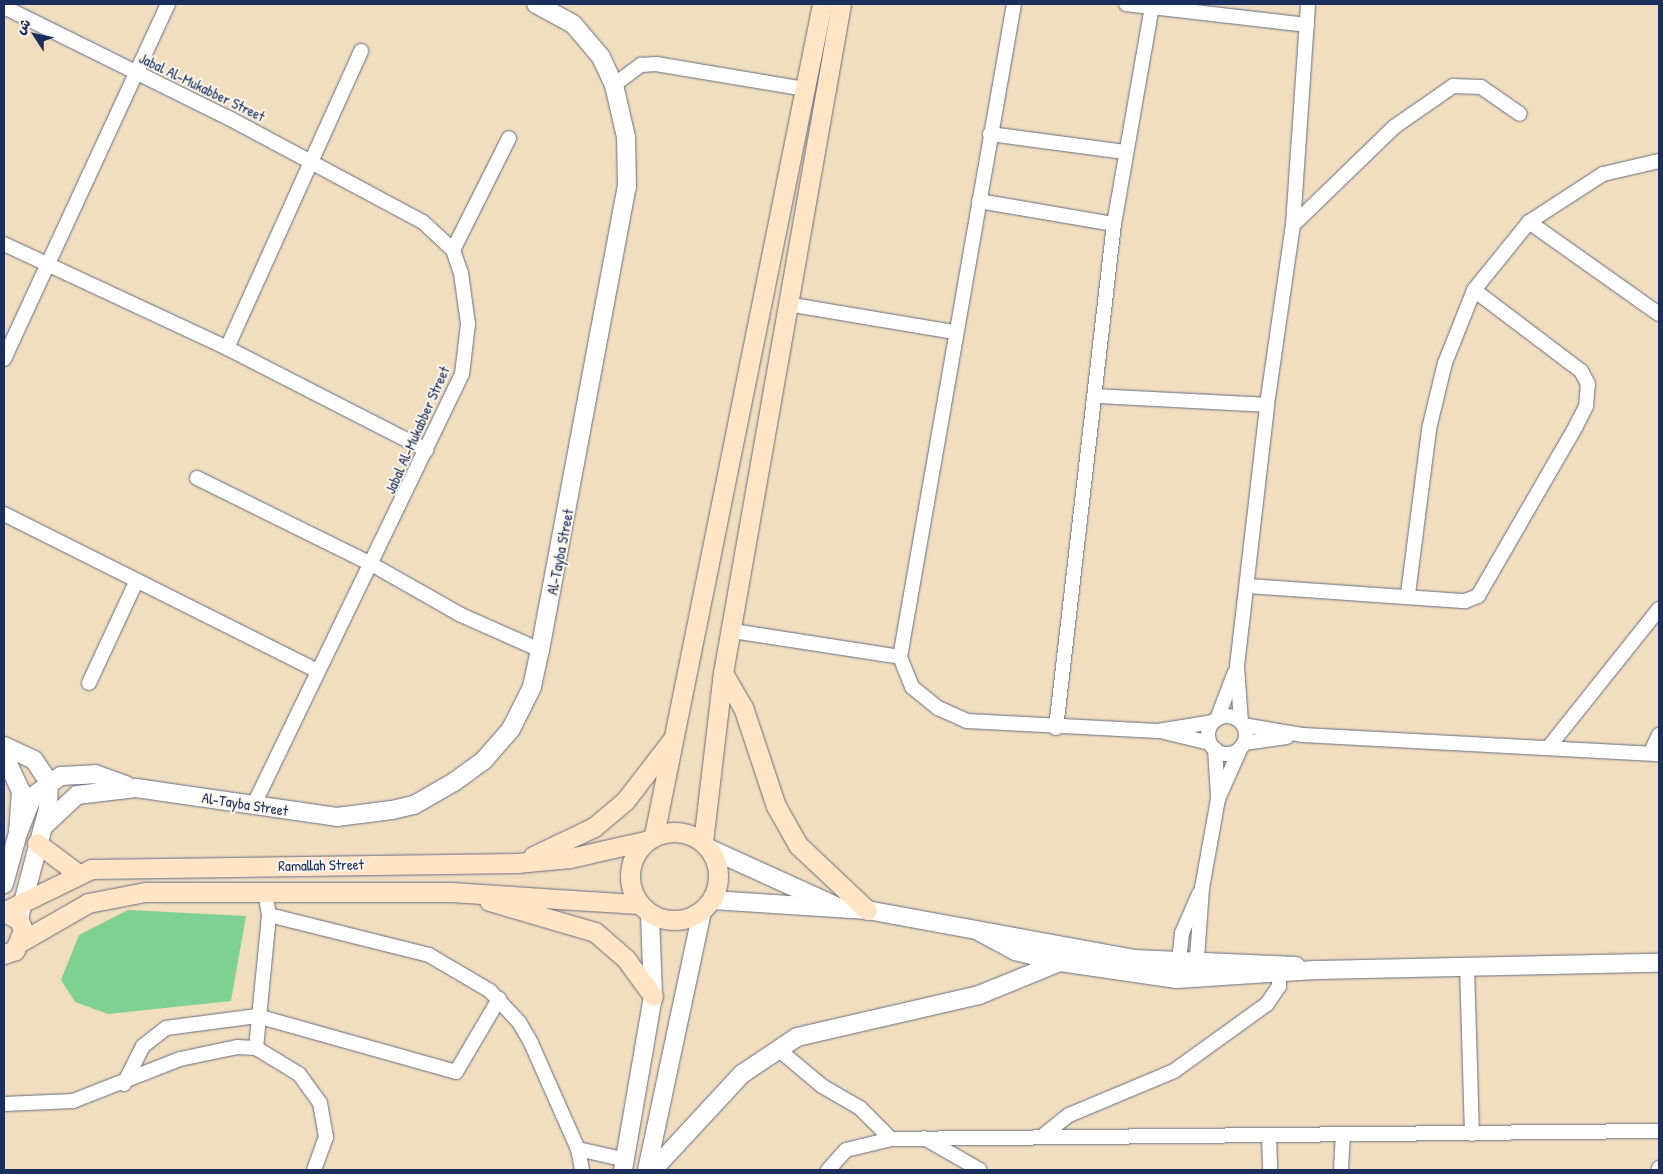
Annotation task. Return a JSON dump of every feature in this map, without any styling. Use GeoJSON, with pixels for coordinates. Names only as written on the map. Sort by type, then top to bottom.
{"type":"FeatureCollection","features":[{"type":"Feature","properties":{"kind":"main road"},"geometry":{"type":"LineString","coordinates":[[822,4],[679,729],[650,838],[631,869],[644,908],[673,920],[707,906],[718,872],[706,845],[723,672],[733,631],[787,304],[842,4]]}},
{"type":"Feature","properties":{"kind":"main road"},"geometry":{"type":"LineString","coordinates":[[723,672],[743,707],[776,806],[798,845],[867,910]]}},
{"type":"Feature","properties":{"kind":"main road"},"geometry":{"type":"LineString","coordinates":[[517,863],[570,841],[600,822],[650,773],[679,729]]}},
{"type":"Feature","properties":{"kind":"main road"},"geometry":{"type":"LineString","coordinates":[[650,838],[679,833],[706,845]]}},
{"type":"Feature","properties":{"kind":"main road"},"geometry":{"type":"LineString","coordinates":[[40,834],[77,872]]}},
{"type":"Feature","properties":{"kind":"main road","name":"Ramallah Street"},"geometry":{"type":"LineString","coordinates":[[9,914],[23,900],[77,872],[110,867],[517,863],[570,858],[650,838]]}},
{"type":"Feature","properties":{"kind":"main road"},"geometry":{"type":"LineString","coordinates":[[451,892],[595,932],[626,959],[653,996]]}},
{"type":"Feature","properties":{"kind":"main road","name":"Ramallah Street"},"geometry":{"type":"LineString","coordinates":[[4,954],[22,941],[88,903],[119,894],[451,892],[644,908]]}},
{"type":"Feature","properties":{"kind":"main road"},"geometry":{"type":"LineString","coordinates":[[9,914],[22,941]]}},
{"type":"Feature","properties":{"kind":"street"},"geometry":{"type":"LineString","coordinates":[[4,359],[168,4]]}},
{"type":"Feature","properties":{"kind":"street","name":"Al-Tayba Street"},"geometry":{"type":"LineString","coordinates":[[18,833],[33,796],[49,782],[61,776],[95,774],[136,788],[337,817],[414,805],[484,760],[511,729],[532,687],[540,650],[627,187],[626,137],[614,85],[601,57],[573,24],[536,4]]}},
{"type":"Feature","properties":{"kind":"street"},"geometry":{"type":"LineString","coordinates":[[1014,4],[954,332],[900,657],[912,687],[938,708],[967,721],[1056,728],[1158,731],[1230,716],[1242,724],[1303,735],[1655,753],[1659,736]]}},
{"type":"Feature","properties":{"kind":"street"},"geometry":{"type":"LineString","coordinates":[[1126,4],[1307,25]]}},
{"type":"Feature","properties":{"kind":"street"},"geometry":{"type":"LineString","coordinates":[[1178,979],[1188,960],[1218,799],[1242,745],[1237,666],[1248,586],[1267,405],[1293,226],[1308,4]]}},
{"type":"Feature","properties":{"kind":"street","name":"Jabal Al-Mukabber Street"},"geometry":{"type":"LineString","coordinates":[[4,7],[311,160],[423,222],[453,250],[466,294],[467,348],[462,374],[372,565],[316,670],[254,804]]}},
{"type":"Feature","properties":{"kind":"street"},"geometry":{"type":"LineString","coordinates":[[1056,728],[1096,396],[1114,224],[1125,152],[1152,8]]}},
{"type":"Feature","properties":{"kind":"street"},"geometry":{"type":"LineString","coordinates":[[226,348],[361,51]]}},
{"type":"Feature","properties":{"kind":"street"},"geometry":{"type":"LineString","coordinates":[[614,85],[642,65],[656,64],[806,89]]}},
{"type":"Feature","properties":{"kind":"street"},"geometry":{"type":"LineString","coordinates":[[1293,226],[1394,127],[1453,86],[1481,87],[1520,114]]}},
{"type":"Feature","properties":{"kind":"street"},"geometry":{"type":"LineString","coordinates":[[990,134],[1125,152]]}},
{"type":"Feature","properties":{"kind":"street"},"geometry":{"type":"LineString","coordinates":[[453,250],[509,138]]}},
{"type":"Feature","properties":{"kind":"street"},"geometry":{"type":"LineString","coordinates":[[1408,594],[1428,430],[1444,362],[1474,290],[1529,222],[1603,174],[1659,161]]}},
{"type":"Feature","properties":{"kind":"street"},"geometry":{"type":"LineString","coordinates":[[979,201],[1114,224]]}},
{"type":"Feature","properties":{"kind":"street"},"geometry":{"type":"LineString","coordinates":[[1529,222],[1659,314]]}},
{"type":"Feature","properties":{"kind":"street"},"geometry":{"type":"LineString","coordinates":[[4,244],[50,262],[226,348],[426,450]]}},
{"type":"Feature","properties":{"kind":"street"},"geometry":{"type":"LineString","coordinates":[[1248,586],[1408,594],[1465,601],[1478,596],[1586,406],[1588,384],[1581,371],[1474,290]]}},
{"type":"Feature","properties":{"kind":"street"},"geometry":{"type":"LineString","coordinates":[[787,304],[954,332]]}},
{"type":"Feature","properties":{"kind":"street"},"geometry":{"type":"LineString","coordinates":[[1096,396],[1267,405]]}},
{"type":"Feature","properties":{"kind":"street"},"geometry":{"type":"LineString","coordinates":[[197,478],[372,565],[461,615],[540,650]]}},
{"type":"Feature","properties":{"kind":"street"},"geometry":{"type":"LineString","coordinates":[[4,514],[136,582],[316,670]]}},
{"type":"Feature","properties":{"kind":"street"},"geometry":{"type":"LineString","coordinates":[[89,683],[136,582]]}},
{"type":"Feature","properties":{"kind":"street"},"geometry":{"type":"LineString","coordinates":[[1548,748],[1659,609]]}},
{"type":"Feature","properties":{"kind":"street"},"geometry":{"type":"LineString","coordinates":[[733,631],[900,657]]}},
{"type":"Feature","properties":{"kind":"street"},"geometry":{"type":"LineString","coordinates":[[1218,799],[1212,746],[1215,720],[1237,666]]}},
{"type":"Feature","properties":{"kind":"street"},"geometry":{"type":"LineString","coordinates":[[1158,731],[1212,746],[1228,754],[1242,745],[1303,735]]}},
{"type":"Feature","properties":{"kind":"street"},"geometry":{"type":"LineString","coordinates":[[4,746],[34,760],[49,782],[40,834],[23,900]]}},
{"type":"Feature","properties":{"kind":"street"},"geometry":{"type":"LineString","coordinates":[[4,755],[20,786],[18,833],[4,884]]}},
{"type":"Feature","properties":{"kind":"street","name":"Al-Tayba Street"},"geometry":{"type":"LineString","coordinates":[[40,834],[77,795],[136,788]]}},
{"type":"Feature","properties":{"kind":"street"},"geometry":{"type":"LineString","coordinates":[[706,845],[841,908]]}},
{"type":"Feature","properties":{"kind":"street"},"geometry":{"type":"LineString","coordinates":[[256,1048],[256,1016],[269,915],[265,892]]}},
{"type":"Feature","properties":{"kind":"street"},"geometry":{"type":"LineString","coordinates":[[648,1170],[707,906],[867,910],[1134,960],[1188,960],[1316,970],[1659,964]]}},
{"type":"Feature","properties":{"kind":"street"},"geometry":{"type":"LineString","coordinates":[[578,1149],[624,1165],[653,996],[644,908]]}},
{"type":"Feature","properties":{"kind":"street"},"geometry":{"type":"LineString","coordinates":[[269,915],[429,955],[499,999],[531,1043],[578,1149],[582,1170]]}},
{"type":"Feature","properties":{"kind":"street"},"geometry":{"type":"LineString","coordinates":[[980,932],[1015,951],[1060,962],[1178,979],[1279,976],[1316,970]]}},
{"type":"Feature","properties":{"kind":"street"},"geometry":{"type":"LineString","coordinates":[[1188,960],[1196,978]]}},
{"type":"Feature","properties":{"kind":"street"},"geometry":{"type":"LineString","coordinates":[[653,1170],[742,1074],[797,1037],[882,1014],[979,995],[1060,962]]}},
{"type":"Feature","properties":{"kind":"street"},"geometry":{"type":"LineString","coordinates":[[1466,966],[1472,1134]]}},
{"type":"Feature","properties":{"kind":"street"},"geometry":{"type":"LineString","coordinates":[[1044,1135],[1069,1115],[1174,1071],[1267,1004],[1279,986],[1279,976]]}},
{"type":"Feature","properties":{"kind":"street"},"geometry":{"type":"LineString","coordinates":[[124,1084],[143,1046],[166,1028],[256,1016],[456,1072],[499,999]]}},
{"type":"Feature","properties":{"kind":"street"},"geometry":{"type":"LineString","coordinates":[[4,1104],[73,1101],[124,1084],[180,1059],[256,1048],[299,1074],[320,1103],[326,1137],[314,1170]]}},
{"type":"Feature","properties":{"kind":"street"},"geometry":{"type":"LineString","coordinates":[[778,1049],[822,1086],[860,1108],[891,1139]]}},
{"type":"Feature","properties":{"kind":"street"},"geometry":{"type":"LineString","coordinates":[[828,1170],[846,1150],[891,1139],[1044,1135],[1269,1136],[1659,1131]]}},
{"type":"Feature","properties":{"kind":"street"},"geometry":{"type":"LineString","coordinates":[[1341,1170],[1343,1135]]}},
{"type":"Feature","properties":{"kind":"street"},"geometry":{"type":"LineString","coordinates":[[1269,1136],[1270,1170]]}},
{"type":"Feature","properties":{"kind":"street"},"geometry":{"type":"LineString","coordinates":[[923,1138],[980,1170]]}},
{"type":"Feature","properties":{"kind":"green space"},"geometry":{"type":"Polygon","coordinates":[[[128,910],[246,916],[231,1001],[108,1014],[75,1002],[61,980],[79,935],[128,910]]]}}]}
